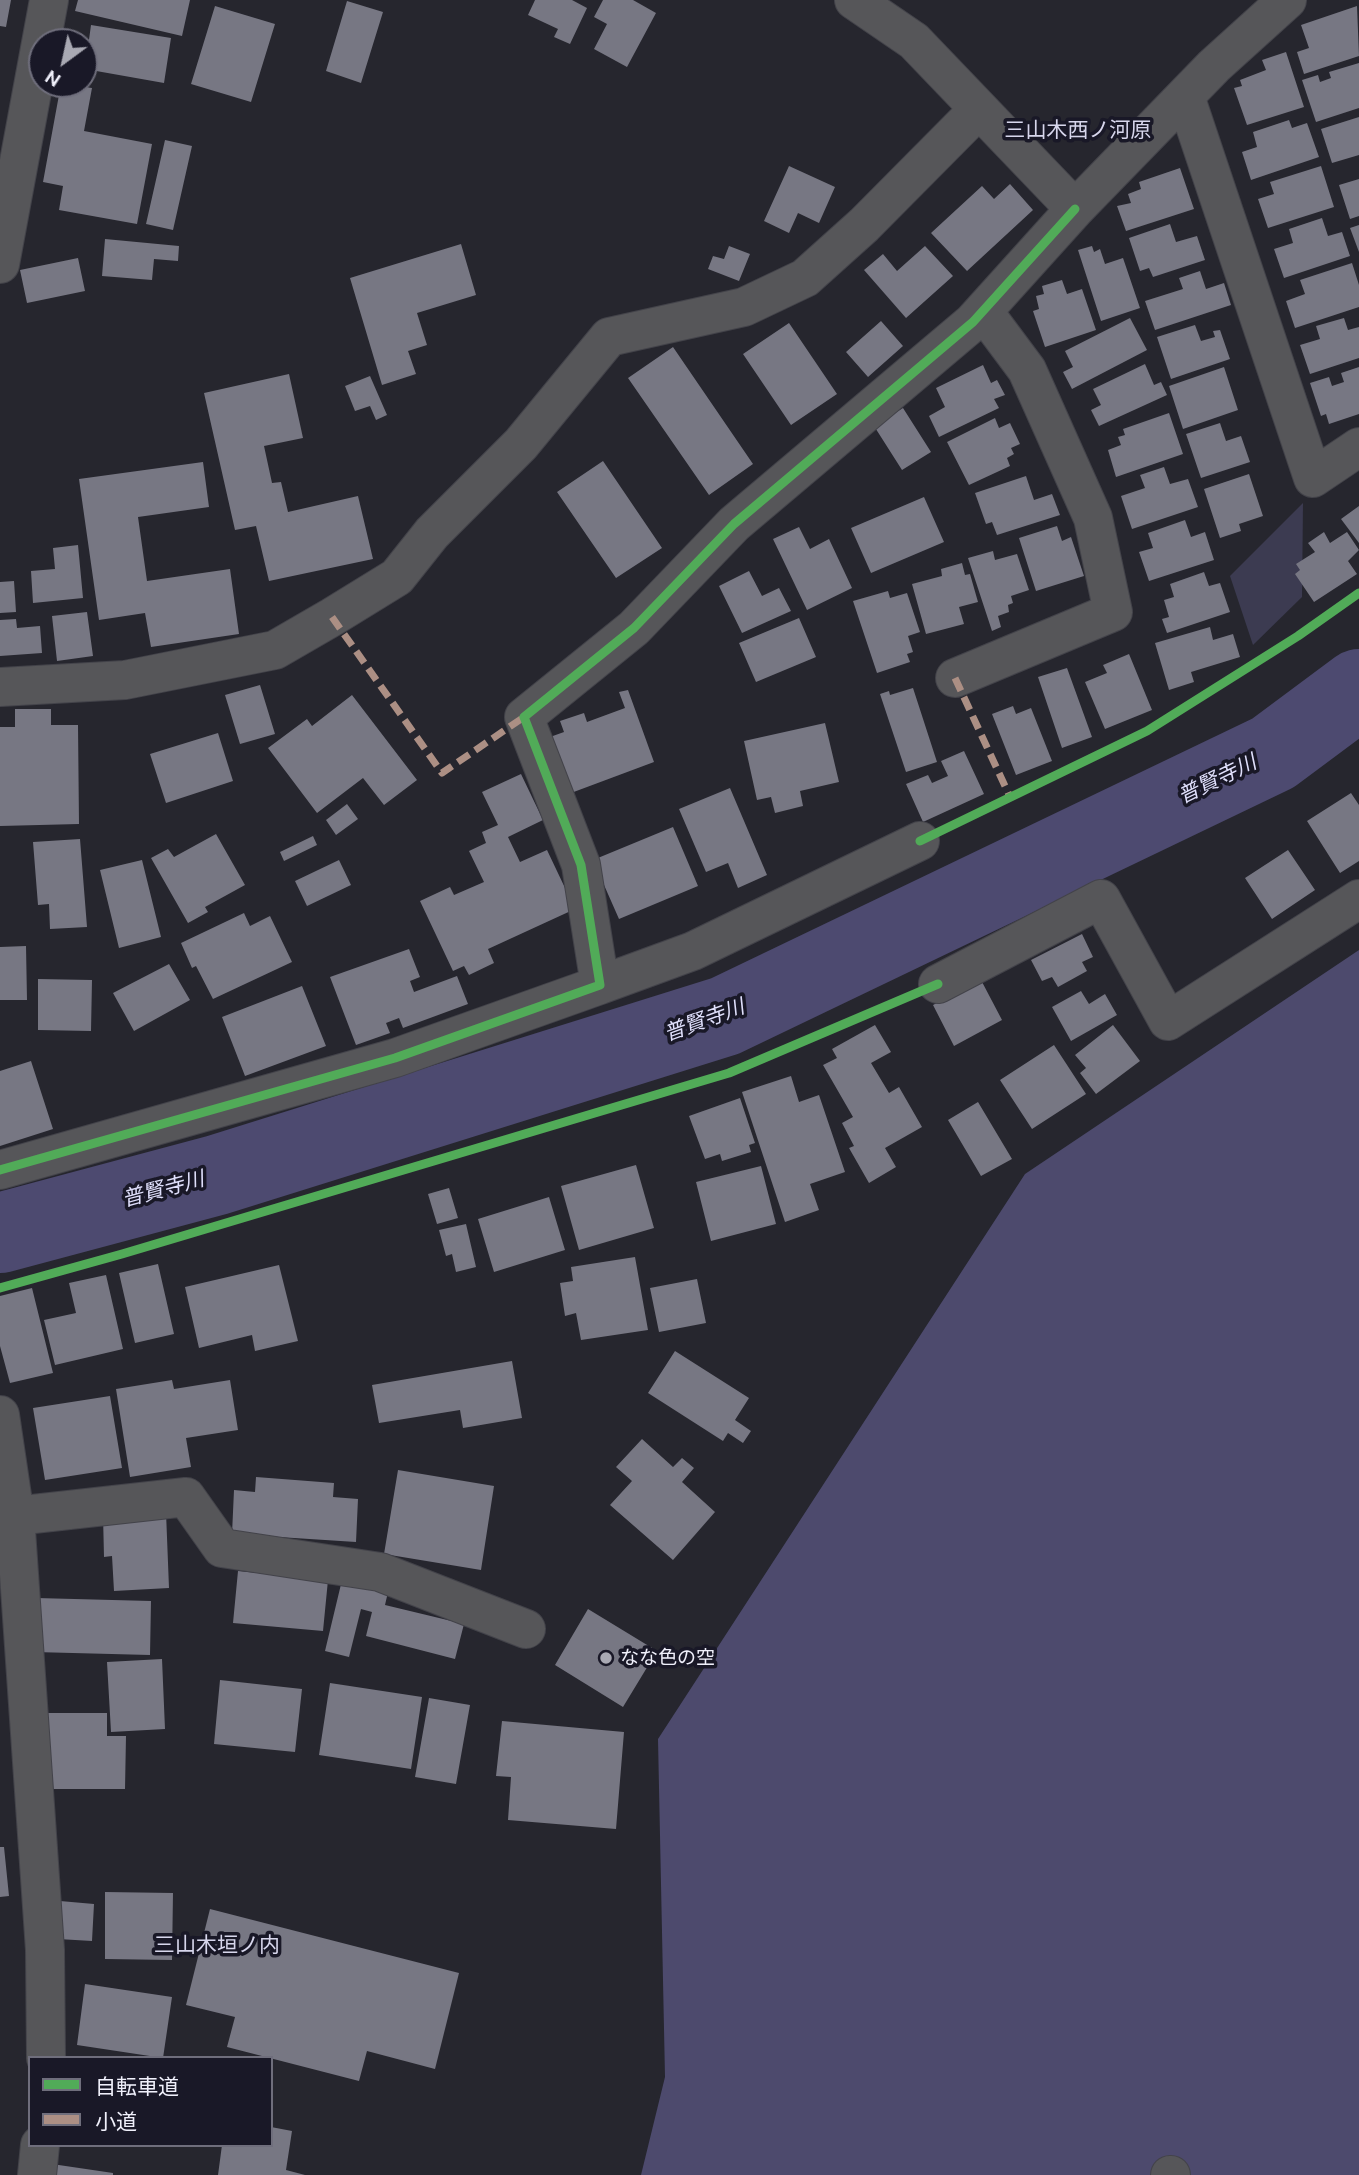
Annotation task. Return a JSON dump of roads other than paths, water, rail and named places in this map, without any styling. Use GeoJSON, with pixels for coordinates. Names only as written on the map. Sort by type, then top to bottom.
{"type":"FeatureCollection","features":[{"type":"Feature","properties":{"kind":"street"},"geometry":{"type":"LineString","coordinates":[[0,264],[6,210],[49,0]]}},
{"type":"Feature","properties":{"kind":"street"},"geometry":{"type":"LineString","coordinates":[[854,0],[914,41],[1075,209]]}},
{"type":"Feature","properties":{"kind":"street"},"geometry":{"type":"LineString","coordinates":[[600,985],[581,865],[524,717],[634,628],[734,524],[983,311],[1075,209],[1185,96],[1287,0]]}},
{"type":"Feature","properties":{"kind":"street"},"geometry":{"type":"LineString","coordinates":[[1185,96],[1313,478],[1359,447]]}},
{"type":"Feature","properties":{"kind":"street"},"geometry":{"type":"LineString","coordinates":[[0,687],[125,680],[275,650],[397,577],[432,533],[521,444],[609,337],[744,307],[806,278],[864,225],[979,109]]}},
{"type":"Feature","properties":{"kind":"street"},"geometry":{"type":"LineString","coordinates":[[956,678],[1113,612],[1093,518],[1027,370],[983,311]]}},
{"type":"Feature","properties":{"kind":"street"},"geometry":{"type":"LineString","coordinates":[[0,1170],[395,1058],[600,985],[693,951],[920,841]]}},
{"type":"Feature","properties":{"kind":"street"},"geometry":{"type":"LineString","coordinates":[[938,984],[1101,899],[1168,1021],[1359,899]]}},
{"type":"Feature","properties":{"kind":"street"},"geometry":{"type":"LineString","coordinates":[[0,1415],[15,1516],[45,1950],[46,2056]]}},
{"type":"Feature","properties":{"kind":"street"},"geometry":{"type":"LineString","coordinates":[[15,1516],[186,1497],[222,1548],[380,1572],[526,1629]]}},
{"type":"Feature","properties":{"kind":"street"},"geometry":{"type":"LineString","coordinates":[[37,2175],[40,2147]]}},
{"type":"Feature","properties":{"kind":"waterway","name":"普賢寺川"},"geometry":{"type":"LineString","coordinates":[[0,1233],[217,1175],[725,1016],[1273,753],[1359,689]]}},
{"type":"Feature","properties":{"kind":"place","name":"なな色の空"},"geometry":{"type":"Point","coordinates":[606,1658]}},
{"type":"Feature","properties":{"kind":"district","name":"三山木西ノ河原"},"geometry":{"type":"Point","coordinates":[1078,130]}},
{"type":"Feature","properties":{"kind":"district","name":"三山木垣ノ内"},"geometry":{"type":"Point","coordinates":[217,1945]}}]}
